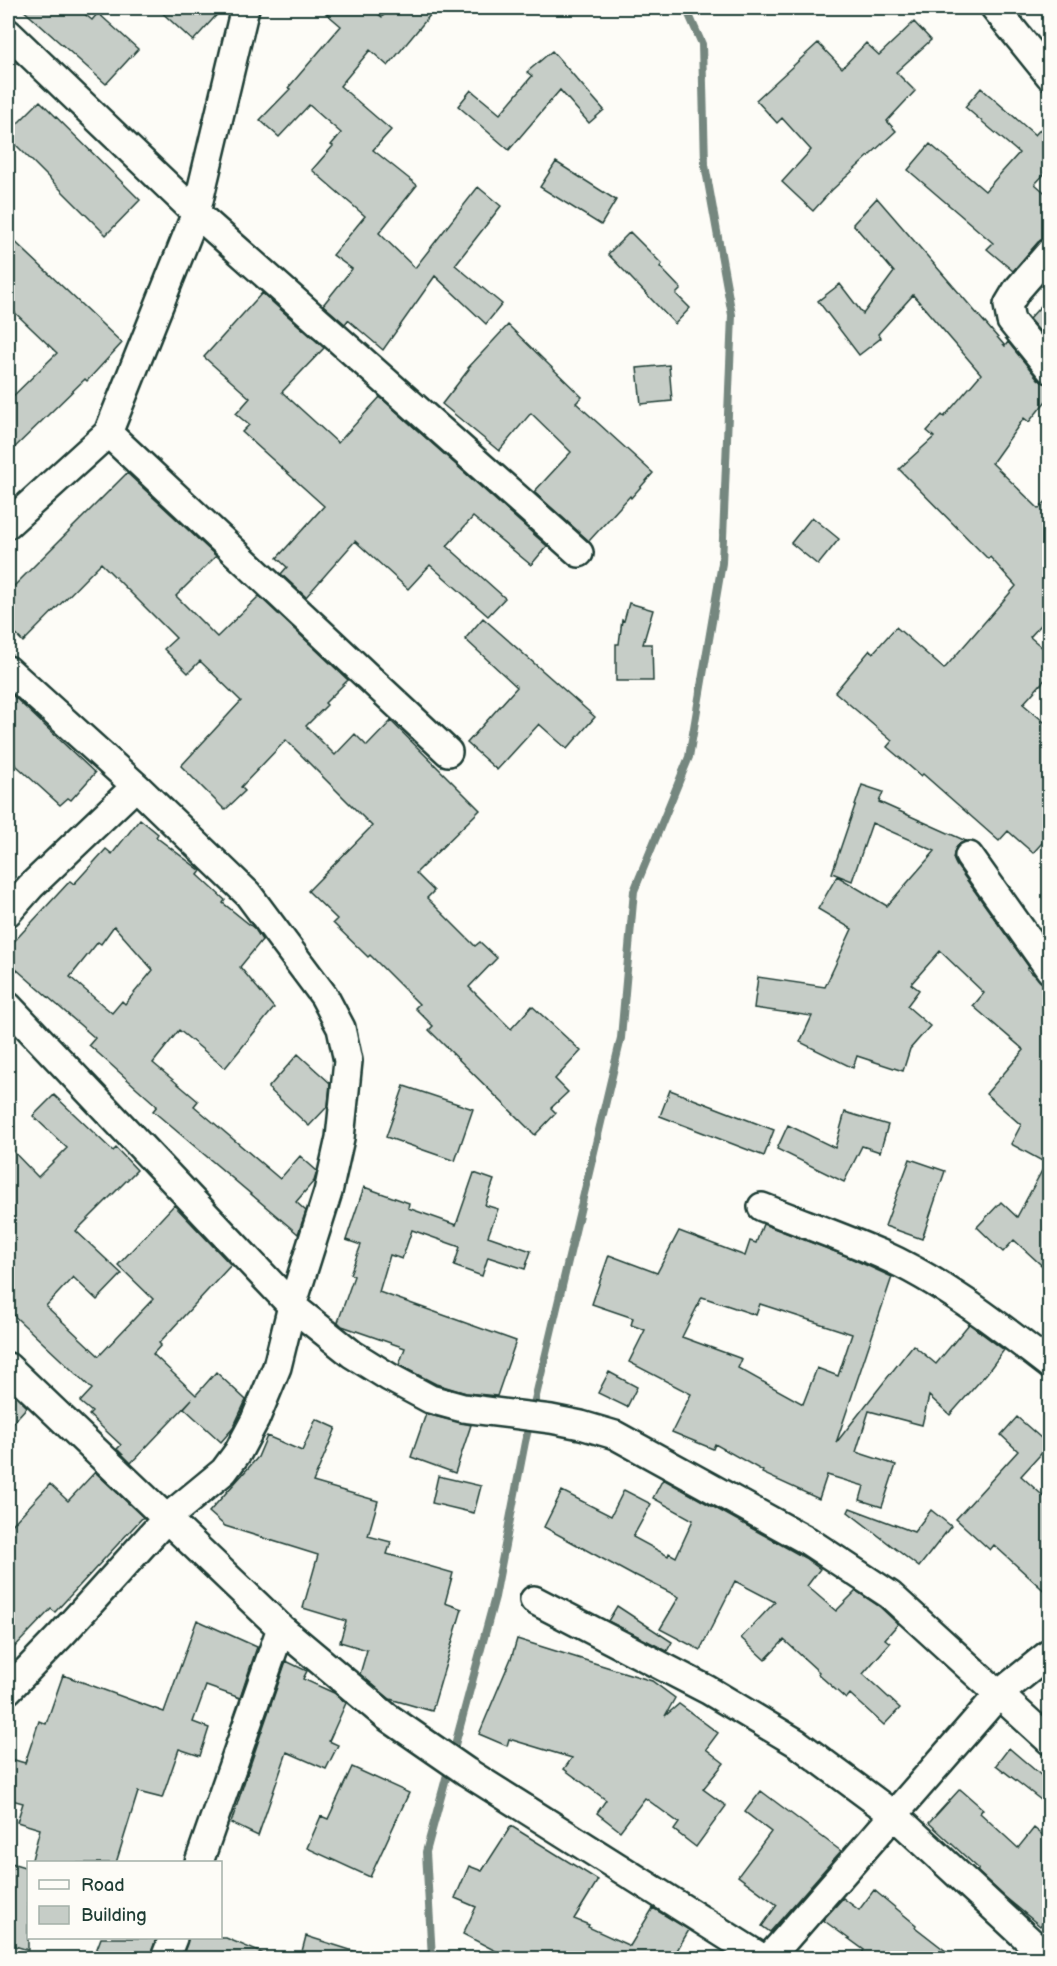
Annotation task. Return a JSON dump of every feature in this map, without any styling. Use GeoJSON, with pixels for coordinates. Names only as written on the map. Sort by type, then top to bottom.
{"type":"FeatureCollection","features":[{"type":"Feature","properties":{"kind":"street"},"geometry":{"type":"LineString","coordinates":[[8,524],[108,433],[196,213],[245,8]]}},
{"type":"Feature","properties":{"kind":"street"},"geometry":{"type":"LineString","coordinates":[[995,8],[1050,76]]}},
{"type":"Feature","properties":{"kind":"street"},"geometry":{"type":"LineString","coordinates":[[8,33],[196,213],[579,553]]}},
{"type":"Feature","properties":{"kind":"street"},"geometry":{"type":"LineString","coordinates":[[1050,252],[1017,290],[1008,305],[1011,321],[1050,369]]}},
{"type":"Feature","properties":{"kind":"street"},"geometry":{"type":"LineString","coordinates":[[108,433],[448,752]]}},
{"type":"Feature","properties":{"kind":"street"},"geometry":{"type":"LineString","coordinates":[[8,670],[136,786],[248,894],[324,996],[340,1028],[348,1061],[340,1138],[328,1192],[292,1306],[277,1367],[255,1420],[238,1452],[224,1471],[167,1518],[62,1634],[8,1689]]}},
{"type":"Feature","properties":{"kind":"street"},"geometry":{"type":"LineString","coordinates":[[8,912],[31,886],[136,786]]}},
{"type":"Feature","properties":{"kind":"street"},"geometry":{"type":"LineString","coordinates":[[969,856],[1050,970]]}},
{"type":"Feature","properties":{"kind":"street"},"geometry":{"type":"LineString","coordinates":[[8,1006],[292,1306],[352,1354],[430,1399],[463,1408],[551,1419],[615,1435],[798,1535],[890,1594],[1050,1741]]}},
{"type":"Feature","properties":{"kind":"street"},"geometry":{"type":"LineString","coordinates":[[762,1207],[882,1255],[937,1284],[1006,1330],[1050,1365]]}},
{"type":"Feature","properties":{"kind":"street"},"geometry":{"type":"LineString","coordinates":[[8,1367],[281,1628],[387,1716],[467,1772],[762,1959]]}},
{"type":"Feature","properties":{"kind":"street"},"geometry":{"type":"LineString","coordinates":[[534,1600],[708,1690],[797,1743],[894,1815],[1048,1959]]}},
{"type":"Feature","properties":{"kind":"street"},"geometry":{"type":"LineString","coordinates":[[200,1861],[281,1628]]}},
{"type":"Feature","properties":{"kind":"street"},"geometry":{"type":"LineString","coordinates":[[769,1959],[999,1694],[1050,1653]]}},
{"type":"Feature","properties":{"kind":"street"},"geometry":{"type":"LineString","coordinates":[[165,1959],[173,1939]]}},
{"type":"Feature","properties":{"kind":"building"},"geometry":{"type":"Polygon","coordinates":[[[21,8],[77,8],[92,20],[98,13],[138,49],[106,84],[21,8]]]}},
{"type":"Feature","properties":{"kind":"building"},"geometry":{"type":"Polygon","coordinates":[[[157,8],[223,8],[193,41],[157,8]]]}},
{"type":"Feature","properties":{"kind":"building"},"geometry":{"type":"Polygon","coordinates":[[[320,8],[370,8],[382,17],[390,8],[436,8],[388,66],[370,50],[340,86],[391,130],[373,150],[417,185],[379,233],[415,268],[478,187],[501,206],[455,265],[502,304],[486,324],[435,276],[383,350],[348,320],[345,324],[323,305],[352,269],[333,255],[365,216],[312,170],[341,133],[309,105],[279,137],[260,120],[290,89],[288,88],[341,26],[320,8]]]}},
{"type":"Feature","properties":{"kind":"building"},"geometry":{"type":"Polygon","coordinates":[[[914,22],[931,40],[896,72],[915,91],[887,121],[896,131],[832,190],[813,211],[782,182],[811,150],[782,118],[777,123],[756,100],[818,43],[842,68],[866,43],[879,55],[914,22]]]}},
{"type":"Feature","properties":{"kind":"building"},"geometry":{"type":"Polygon","coordinates":[[[552,51],[604,110],[589,123],[560,90],[509,150],[458,106],[471,90],[500,114],[532,76],[527,72],[552,51]]]}},
{"type":"Feature","properties":{"kind":"building"},"geometry":{"type":"Polygon","coordinates":[[[981,88],[1035,135],[1050,119],[1050,168],[1035,184],[1050,197],[1050,236],[1038,242],[1013,271],[987,249],[993,243],[908,170],[930,144],[985,191],[1019,153],[965,107],[981,88]]]}},
{"type":"Feature","properties":{"kind":"building"},"geometry":{"type":"Polygon","coordinates":[[[40,101],[140,200],[106,235],[8,137],[8,133],[40,101]]]}},
{"type":"Feature","properties":{"kind":"building"},"geometry":{"type":"Polygon","coordinates":[[[556,162],[616,200],[601,225],[540,187],[556,162]]]}},
{"type":"Feature","properties":{"kind":"building"},"geometry":{"type":"Polygon","coordinates":[[[877,198],[1005,346],[1008,342],[1038,379],[1050,384],[1050,396],[1029,422],[1024,418],[992,463],[1039,509],[1050,497],[1050,615],[1030,637],[1050,654],[1050,674],[1023,704],[1050,727],[1050,834],[1033,853],[1008,831],[999,841],[923,774],[921,776],[887,747],[892,741],[835,692],[870,650],[873,653],[896,627],[944,669],[1016,586],[990,557],[988,559],[899,469],[934,437],[927,431],[942,415],[944,417],[981,374],[913,295],[878,334],[881,338],[859,355],[818,301],[840,284],[863,314],[894,272],[853,224],[877,198]]]}},
{"type":"Feature","properties":{"kind":"building"},"geometry":{"type":"Polygon","coordinates":[[[630,232],[662,264],[660,267],[681,289],[676,294],[690,308],[675,324],[608,254],[630,232]]]}},
{"type":"Feature","properties":{"kind":"building"},"geometry":{"type":"Polygon","coordinates":[[[8,235],[122,343],[87,381],[85,379],[8,454],[8,401],[57,353],[8,306],[8,235]]]}},
{"type":"Feature","properties":{"kind":"building"},"geometry":{"type":"Polygon","coordinates":[[[262,293],[324,348],[282,392],[338,443],[380,397],[547,546],[531,565],[473,517],[447,546],[505,598],[488,616],[430,565],[408,589],[355,541],[306,597],[281,574],[287,567],[277,558],[324,506],[242,432],[249,425],[236,414],[250,398],[204,357],[262,293]]]}},
{"type":"Feature","properties":{"kind":"building"},"geometry":{"type":"Polygon","coordinates":[[[1050,296],[1050,343],[1029,319],[1050,296]]]}},
{"type":"Feature","properties":{"kind":"building"},"geometry":{"type":"Polygon","coordinates":[[[508,325],[582,397],[576,403],[653,473],[589,541],[534,492],[571,452],[531,413],[499,451],[442,404],[468,368],[508,325]]]}},
{"type":"Feature","properties":{"kind":"building"},"geometry":{"type":"Polygon","coordinates":[[[669,365],[672,401],[641,404],[637,368],[669,365]]]}},
{"type":"Feature","properties":{"kind":"building"},"geometry":{"type":"Polygon","coordinates":[[[127,473],[216,556],[176,596],[217,637],[259,596],[348,680],[306,726],[335,755],[355,734],[367,746],[391,721],[480,810],[416,873],[434,891],[427,898],[475,946],[480,942],[497,958],[469,987],[511,1029],[532,1006],[581,1051],[555,1079],[568,1092],[551,1108],[556,1113],[535,1135],[429,1030],[433,1026],[415,1008],[419,1004],[370,955],[368,957],[333,923],[337,919],[308,891],[372,826],[286,740],[241,787],[245,791],[225,810],[181,766],[241,701],[200,661],[188,673],[164,649],[176,638],[101,563],[23,642],[8,626],[8,592],[127,473]]]}},
{"type":"Feature","properties":{"kind":"building"},"geometry":{"type":"Polygon","coordinates":[[[812,517],[839,539],[818,565],[791,543],[812,517]]]}},
{"type":"Feature","properties":{"kind":"building"},"geometry":{"type":"Polygon","coordinates":[[[629,603],[653,610],[643,644],[652,644],[653,681],[616,681],[616,644],[619,644],[622,620],[624,621],[629,603]]]}},
{"type":"Feature","properties":{"kind":"building"},"geometry":{"type":"Polygon","coordinates":[[[483,618],[595,717],[567,749],[539,724],[497,770],[467,743],[517,687],[465,639],[483,618]]]}},
{"type":"Feature","properties":{"kind":"building"},"geometry":{"type":"Polygon","coordinates":[[[8,691],[95,773],[71,800],[68,798],[60,805],[8,758],[8,691]]]}},
{"type":"Feature","properties":{"kind":"building"},"geometry":{"type":"Polygon","coordinates":[[[862,785],[883,792],[879,802],[966,841],[959,844],[955,850],[953,858],[956,865],[1029,967],[1027,969],[1050,988],[1050,1273],[1014,1240],[1003,1252],[977,1227],[1001,1202],[1017,1217],[1046,1163],[1011,1144],[1021,1125],[986,1094],[1024,1050],[973,1006],[984,993],[940,951],[911,984],[919,990],[907,1006],[930,1026],[910,1049],[903,1071],[857,1056],[853,1068],[800,1042],[812,1016],[754,1008],[758,977],[825,987],[852,929],[818,909],[837,876],[887,906],[935,851],[872,823],[852,881],[832,873],[862,785]]]}},
{"type":"Feature","properties":{"kind":"building"},"geometry":{"type":"Polygon","coordinates":[[[140,819],[158,834],[156,837],[201,871],[198,875],[225,900],[223,903],[255,929],[262,940],[240,967],[274,1008],[225,1068],[179,1030],[153,1063],[198,1101],[194,1106],[280,1179],[300,1156],[317,1171],[314,1181],[296,1202],[306,1211],[298,1234],[153,1111],[157,1106],[89,1045],[95,1038],[8,962],[8,948],[70,881],[74,884],[106,849],[112,854],[140,819]],[[114,926],[101,944],[98,942],[70,977],[112,1013],[122,1001],[125,1004],[153,970],[114,926]]]}},
{"type":"Feature","properties":{"kind":"building"},"geometry":{"type":"Polygon","coordinates":[[[298,1054],[330,1083],[328,1106],[309,1126],[268,1088],[298,1054]]]}},
{"type":"Feature","properties":{"kind":"building"},"geometry":{"type":"Polygon","coordinates":[[[404,1086],[473,1109],[455,1161],[386,1137],[404,1086]]]}},
{"type":"Feature","properties":{"kind":"building"},"geometry":{"type":"Polygon","coordinates":[[[670,1090],[774,1130],[764,1156],[660,1116],[670,1090]]]}},
{"type":"Feature","properties":{"kind":"building"},"geometry":{"type":"Polygon","coordinates":[[[54,1095],[113,1151],[116,1148],[137,1170],[76,1231],[122,1274],[97,1300],[73,1277],[46,1306],[99,1356],[153,1299],[118,1265],[174,1205],[231,1265],[159,1343],[161,1345],[153,1354],[196,1395],[216,1372],[246,1400],[233,1428],[221,1442],[184,1408],[192,1399],[131,1463],[117,1449],[121,1445],[89,1415],[92,1412],[80,1402],[92,1389],[8,1310],[8,1146],[38,1177],[67,1148],[33,1116],[54,1095]]]}},
{"type":"Feature","properties":{"kind":"building"},"geometry":{"type":"Polygon","coordinates":[[[845,1112],[888,1125],[880,1152],[862,1146],[844,1182],[777,1149],[788,1125],[835,1148],[845,1112]]]}},
{"type":"Feature","properties":{"kind":"building"},"geometry":{"type":"Polygon","coordinates":[[[910,1159],[945,1171],[922,1239],[885,1226],[910,1159]]]}},
{"type":"Feature","properties":{"kind":"building"},"geometry":{"type":"Polygon","coordinates":[[[474,1173],[494,1180],[485,1205],[498,1209],[488,1236],[531,1251],[525,1269],[488,1257],[482,1276],[454,1266],[460,1247],[412,1230],[402,1259],[390,1255],[379,1292],[516,1341],[497,1396],[466,1393],[436,1384],[399,1365],[405,1348],[342,1326],[338,1322],[354,1276],[350,1274],[361,1245],[346,1240],[364,1187],[409,1203],[408,1208],[456,1225],[474,1173]]]}},
{"type":"Feature","properties":{"kind":"building"},"geometry":{"type":"Polygon","coordinates":[[[763,1224],[846,1256],[892,1277],[836,1443],[913,1345],[936,1364],[969,1324],[1004,1350],[950,1415],[929,1396],[922,1425],[869,1411],[856,1452],[896,1465],[882,1507],[860,1500],[864,1486],[827,1475],[819,1499],[762,1473],[763,1471],[715,1444],[713,1449],[672,1432],[691,1394],[629,1362],[645,1330],[631,1325],[633,1318],[592,1304],[609,1255],[657,1273],[679,1231],[745,1256],[750,1241],[756,1243],[763,1224]],[[702,1297],[682,1337],[742,1359],[738,1368],[803,1404],[817,1368],[838,1376],[852,1334],[760,1304],[756,1315],[702,1297]]]}},
{"type":"Feature","properties":{"kind":"building"},"geometry":{"type":"Polygon","coordinates":[[[609,1372],[637,1387],[627,1407],[598,1393],[609,1372]]]}},
{"type":"Feature","properties":{"kind":"building"},"geometry":{"type":"Polygon","coordinates":[[[8,1388],[27,1407],[8,1428],[8,1388]]]}},
{"type":"Feature","properties":{"kind":"building"},"geometry":{"type":"Polygon","coordinates":[[[426,1414],[471,1425],[455,1473],[411,1457],[426,1414]]]}},
{"type":"Feature","properties":{"kind":"building"},"geometry":{"type":"Polygon","coordinates":[[[1017,1417],[1049,1445],[1021,1476],[1050,1502],[1050,1596],[994,1545],[990,1550],[956,1519],[1018,1451],[1001,1435],[1017,1417]]]}},
{"type":"Feature","properties":{"kind":"building"},"geometry":{"type":"Polygon","coordinates":[[[316,1419],[336,1428],[313,1482],[378,1501],[368,1536],[391,1542],[387,1554],[453,1573],[445,1603],[462,1609],[432,1711],[390,1699],[360,1674],[367,1650],[340,1642],[346,1621],[303,1608],[318,1555],[225,1526],[209,1512],[258,1457],[267,1436],[302,1451],[316,1419]]]}},
{"type":"Feature","properties":{"kind":"building"},"geometry":{"type":"Polygon","coordinates":[[[95,1472],[143,1517],[55,1612],[51,1609],[8,1654],[8,1529],[50,1484],[68,1501],[95,1472]]]}},
{"type":"Feature","properties":{"kind":"building"},"geometry":{"type":"Polygon","coordinates":[[[438,1476],[481,1486],[474,1513],[432,1503],[438,1476]]]}},
{"type":"Feature","properties":{"kind":"building"},"geometry":{"type":"Polygon","coordinates":[[[663,1479],[805,1558],[820,1569],[807,1586],[836,1611],[856,1591],[880,1607],[898,1624],[885,1639],[890,1643],[863,1674],[900,1708],[884,1725],[850,1694],[846,1699],[784,1640],[765,1660],[741,1638],[775,1602],[735,1581],[700,1650],[660,1629],[679,1597],[634,1576],[544,1527],[562,1491],[611,1516],[624,1490],[651,1504],[633,1537],[668,1556],[669,1553],[676,1557],[693,1520],[653,1498],[663,1479]]]}},
{"type":"Feature","properties":{"kind":"building"},"geometry":{"type":"Polygon","coordinates":[[[850,1508],[914,1532],[931,1510],[951,1526],[919,1567],[848,1512],[850,1508]]]}},
{"type":"Feature","properties":{"kind":"building"},"geometry":{"type":"Polygon","coordinates":[[[617,1606],[672,1642],[667,1651],[608,1621],[617,1606]]]}},
{"type":"Feature","properties":{"kind":"building"},"geometry":{"type":"Polygon","coordinates":[[[197,1620],[257,1647],[240,1698],[206,1686],[193,1722],[209,1728],[200,1756],[179,1749],[162,1798],[138,1792],[117,1861],[32,1861],[40,1829],[17,1822],[23,1803],[8,1799],[8,1758],[25,1763],[39,1721],[46,1724],[63,1675],[164,1712],[197,1620]]]}},
{"type":"Feature","properties":{"kind":"building"},"geometry":{"type":"Polygon","coordinates":[[[517,1639],[652,1681],[675,1698],[665,1716],[679,1704],[718,1733],[706,1749],[724,1763],[703,1789],[726,1806],[696,1847],[674,1830],[679,1823],[645,1798],[620,1831],[597,1813],[606,1800],[564,1769],[572,1758],[509,1739],[507,1746],[479,1734],[517,1639]]]}},
{"type":"Feature","properties":{"kind":"building"},"geometry":{"type":"Polygon","coordinates":[[[286,1661],[307,1671],[303,1679],[334,1693],[346,1703],[329,1741],[338,1745],[326,1769],[287,1752],[258,1836],[231,1823],[286,1661]]]}},
{"type":"Feature","properties":{"kind":"building"},"geometry":{"type":"Polygon","coordinates":[[[1009,1748],[1050,1783],[1050,1807],[996,1765],[1009,1748]]]}},
{"type":"Feature","properties":{"kind":"building"},"geometry":{"type":"Polygon","coordinates":[[[352,1767],[409,1793],[370,1877],[307,1848],[321,1816],[328,1819],[352,1767]]]}},
{"type":"Feature","properties":{"kind":"building"},"geometry":{"type":"Polygon","coordinates":[[[960,1789],[983,1809],[980,1813],[1018,1848],[1034,1828],[1050,1841],[1050,1914],[1040,1926],[1005,1897],[977,1871],[979,1869],[929,1823],[960,1789]]]}},
{"type":"Feature","properties":{"kind":"building"},"geometry":{"type":"Polygon","coordinates":[[[761,1791],[841,1851],[770,1932],[762,1926],[777,1905],[738,1876],[771,1832],[745,1812],[761,1791]]]}},
{"type":"Feature","properties":{"kind":"building"},"geometry":{"type":"Polygon","coordinates":[[[511,1826],[598,1880],[574,1919],[630,1946],[653,1908],[689,1930],[672,1959],[511,1959],[463,1934],[476,1907],[455,1898],[469,1866],[482,1871],[511,1826]]]}},
{"type":"Feature","properties":{"kind":"building"},"geometry":{"type":"Polygon","coordinates":[[[8,1862],[27,1868],[28,1950],[8,1944],[8,1862]]]}},
{"type":"Feature","properties":{"kind":"building"},"geometry":{"type":"Polygon","coordinates":[[[874,1890],[916,1925],[915,1927],[956,1959],[858,1959],[864,1950],[823,1920],[843,1898],[859,1910],[874,1890]]]}},
{"type":"Feature","properties":{"kind":"building"},"geometry":{"type":"Polygon","coordinates":[[[306,1936],[363,1954],[362,1959],[300,1959],[306,1936]]]}},
{"type":"Feature","properties":{"kind":"building"},"geometry":{"type":"Polygon","coordinates":[[[226,1938],[276,1959],[182,1959],[188,1939],[226,1938]]]}},
{"type":"Feature","properties":{"kind":"building"},"geometry":{"type":"Polygon","coordinates":[[[101,1939],[156,1939],[150,1959],[93,1959],[101,1939]]]}},
{"type":"Feature","properties":{"kind":"waterway"},"geometry":{"type":"LineString","coordinates":[[432,1958],[426,1852],[495,1597],[525,1442],[621,1038],[634,891],[689,757],[722,563],[732,315],[705,165],[702,44],[686,8]]}}]}
